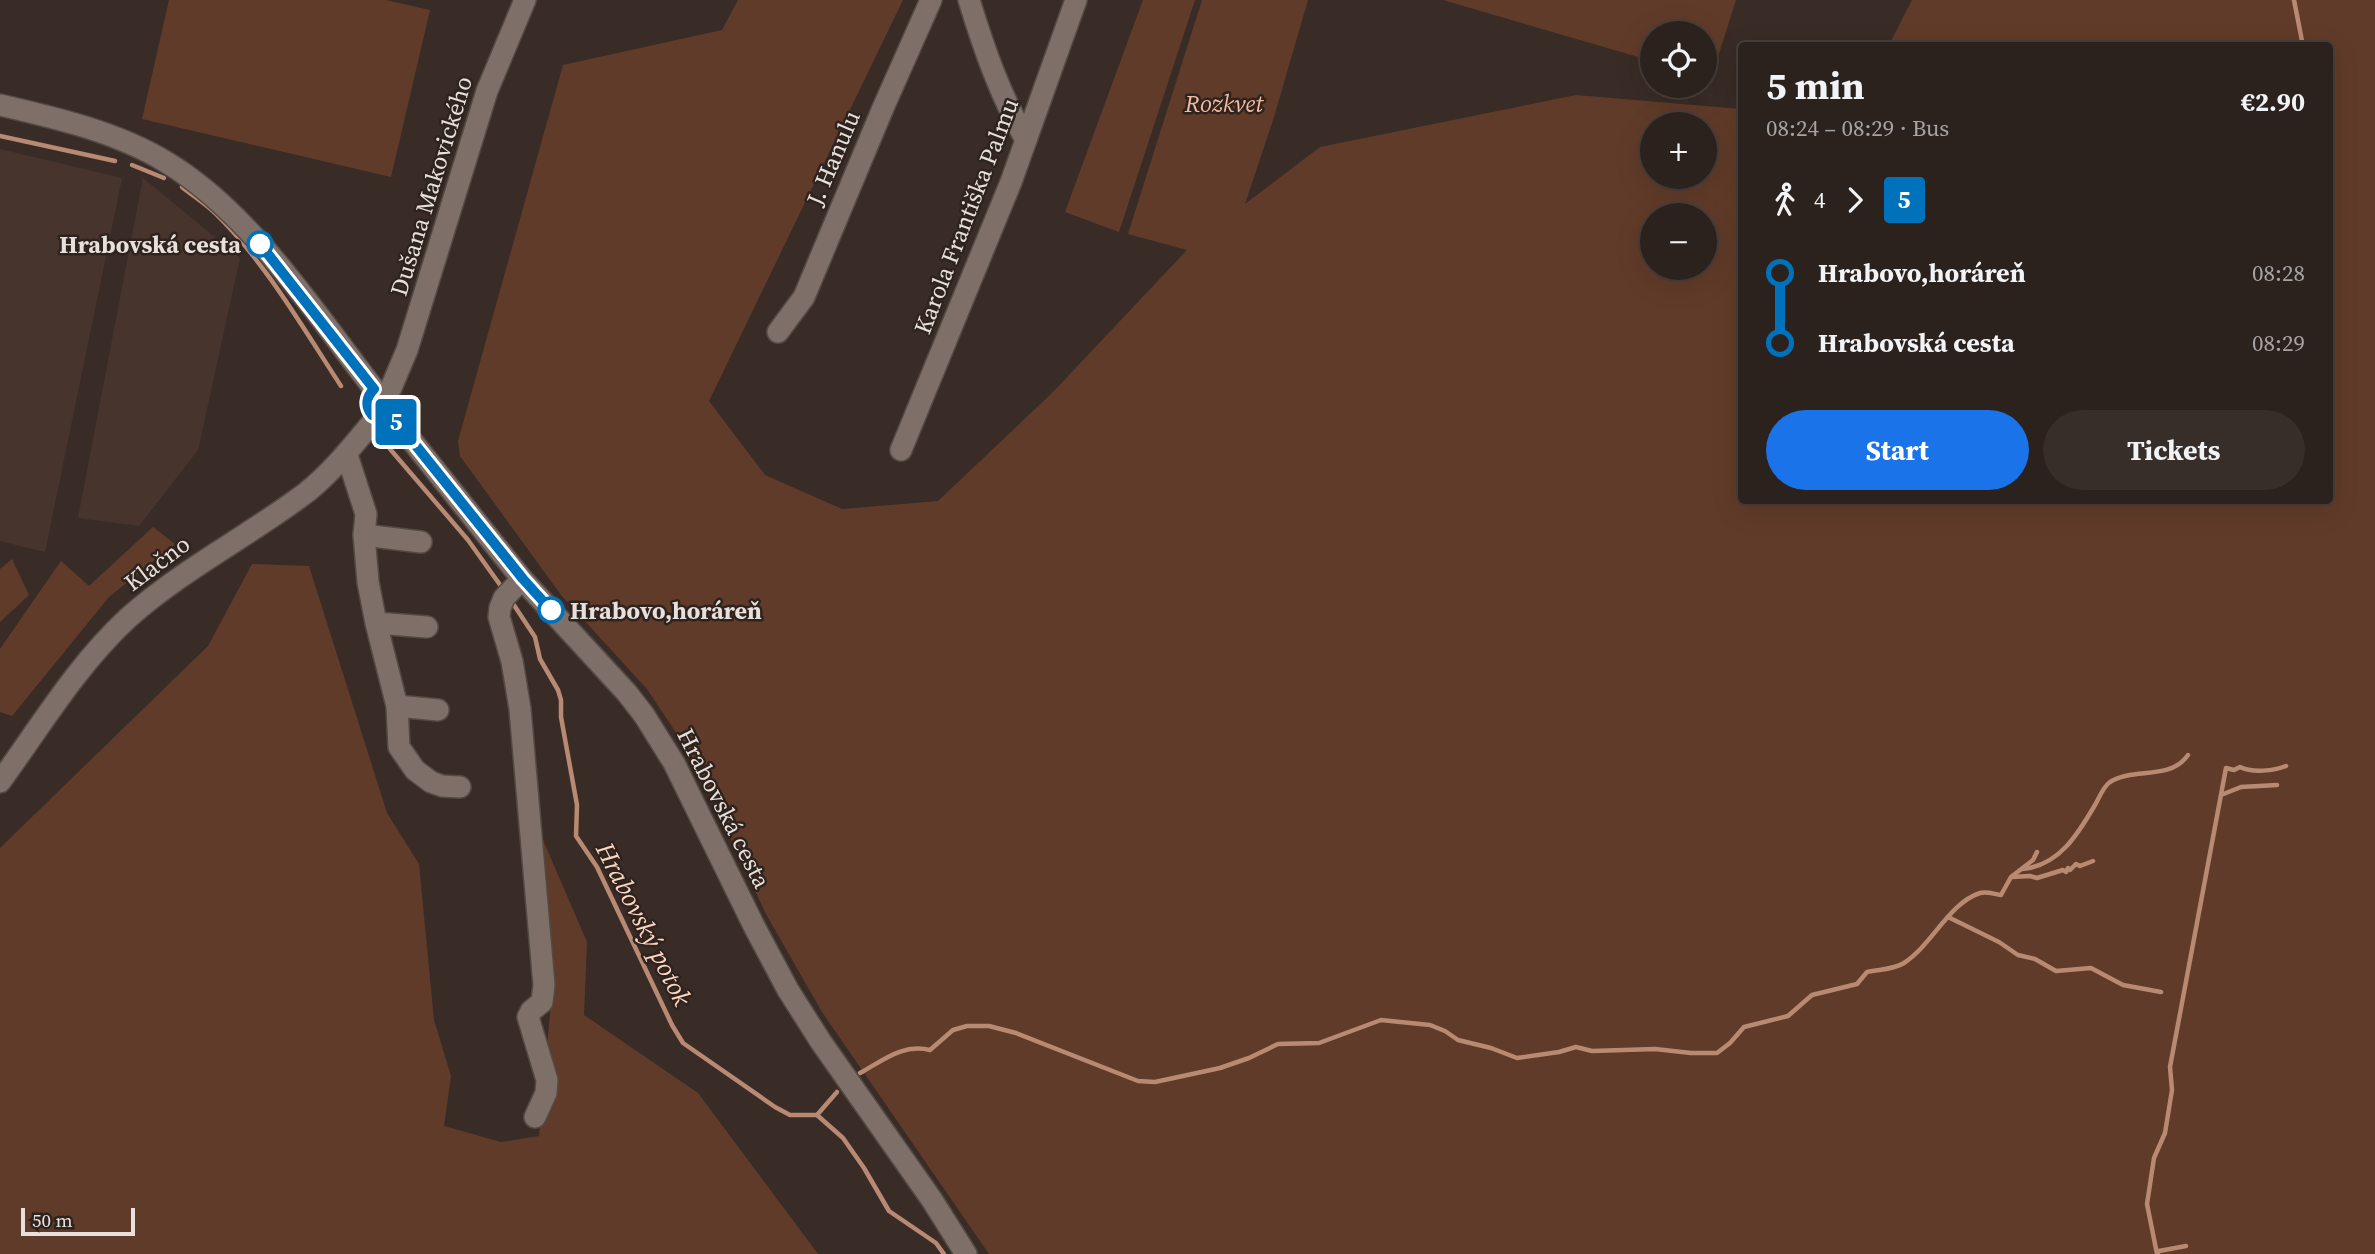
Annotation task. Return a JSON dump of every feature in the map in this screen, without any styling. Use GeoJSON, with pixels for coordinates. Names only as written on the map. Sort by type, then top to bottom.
{"type":"FeatureCollection","features":[{"type":"Feature","properties":{"kind":"street","name":"Dušana Makovického"},"geometry":{"type":"LineString","coordinates":[[383,389],[407,350],[487,92],[525,0]]}},
{"type":"Feature","properties":{"kind":"street","name":"J. Hanulu"},"geometry":{"type":"LineString","coordinates":[[778,332],[804,297],[931,0]]}},
{"type":"Feature","properties":{"kind":"street"},"geometry":{"type":"LineString","coordinates":[[969,0],[991,69],[1007,107],[1026,140]]}},
{"type":"Feature","properties":{"kind":"street","name":"Karola Františka Palmu"},"geometry":{"type":"LineString","coordinates":[[901,450],[1006,195],[1076,0]]}},
{"type":"Feature","properties":{"kind":"street"},"geometry":{"type":"LineString","coordinates":[[0,105],[111,136],[151,153],[182,172],[258,241],[383,389]]}},
{"type":"Feature","properties":{"kind":"street"},"geometry":{"type":"LineString","coordinates":[[383,389],[396,391],[400,402],[400,408],[385,418],[372,415],[367,404],[370,393],[383,389]]}},
{"type":"Feature","properties":{"kind":"street","name":"Klačno"},"geometry":{"type":"LineString","coordinates":[[0,782],[71,682],[128,619],[153,597],[211,555],[307,491],[385,418]]}},
{"type":"Feature","properties":{"kind":"street","name":"Hrabovská cesta"},"geometry":{"type":"LineString","coordinates":[[385,418],[513,589],[627,693],[644,715],[674,763],[788,990],[966,1254]]}},
{"type":"Feature","properties":{"kind":"street"},"geometry":{"type":"LineString","coordinates":[[347,455],[366,514],[369,582],[376,623],[397,706],[399,747],[415,770],[431,782],[460,787]]}},
{"type":"Feature","properties":{"kind":"street"},"geometry":{"type":"LineString","coordinates":[[365,535],[421,542]]}},
{"type":"Feature","properties":{"kind":"street"},"geometry":{"type":"LineString","coordinates":[[513,589],[500,608],[499,617],[512,661],[520,709],[544,985],[542,1002],[528,1017],[547,1080],[546,1093],[535,1117]]}},
{"type":"Feature","properties":{"kind":"street"},"geometry":{"type":"LineString","coordinates":[[376,623],[427,627]]}},
{"type":"Feature","properties":{"kind":"street"},"geometry":{"type":"LineString","coordinates":[[397,706],[438,709]]}},
{"type":"Feature","properties":{"kind":"shaded area"},"geometry":{"type":"Polygon","coordinates":[[[0,149],[122,178],[45,552],[0,541],[0,149]]]}},
{"type":"Feature","properties":{"kind":"shaded area"},"geometry":{"type":"Polygon","coordinates":[[[143,178],[240,258],[198,450],[139,526],[78,518],[143,178]]]}},
{"type":"Feature","properties":{"kind":"green space"},"geometry":{"type":"Polygon","coordinates":[[[169,0],[386,0],[430,10],[391,177],[142,119],[169,0]]]}},
{"type":"Feature","properties":{"kind":"green space","name":"Rozkvet"},"geometry":{"type":"Polygon","coordinates":[[[738,0],[903,0],[709,401],[765,475],[842,509],[938,501],[1053,392],[1187,250],[1128,234],[1202,0],[1308,0],[1245,204],[1320,147],[1576,95],[1738,109],[1738,504],[2333,504],[2333,42],[1891,42],[1912,0],[2375,0],[2375,1254],[989,1254],[822,1012],[766,914],[710,794],[675,731],[647,689],[561,595],[460,456],[458,441],[563,65],[722,30],[738,0]]]}},
{"type":"Feature","properties":{"kind":"green space"},"geometry":{"type":"Polygon","coordinates":[[[1143,0],[1195,0],[1119,232],[1065,212],[1143,0]]]}},
{"type":"Feature","properties":{"kind":"green space"},"geometry":{"type":"Polygon","coordinates":[[[1443,0],[1736,0],[1717,60],[1717,21],[1640,21],[1640,57],[1443,0]]]}},
{"type":"Feature","properties":{"kind":"green space"},"geometry":{"type":"Polygon","coordinates":[[[153,527],[175,544],[109,597],[12,716],[0,712],[0,649],[61,561],[89,586],[153,527]]]}},
{"type":"Feature","properties":{"kind":"green space"},"geometry":{"type":"Polygon","coordinates":[[[12,559],[29,595],[0,622],[0,569],[12,559]]]}},
{"type":"Feature","properties":{"kind":"green space"},"geometry":{"type":"Polygon","coordinates":[[[252,564],[309,566],[387,813],[419,864],[434,1020],[451,1076],[444,1126],[501,1142],[539,1136],[551,1003],[540,833],[587,942],[584,1015],[698,1093],[818,1254],[0,1254],[0,848],[208,646],[252,564]]]}},
{"type":"Feature","properties":{"kind":"waterway"},"geometry":{"type":"LineString","coordinates":[[2294,0],[2302,42]]}},
{"type":"Feature","properties":{"kind":"waterway","name":"Hrabovský potok"},"geometry":{"type":"LineString","coordinates":[[0,136],[115,161]]}},
{"type":"Feature","properties":{"kind":"waterway","name":"Hrabovský potok"},"geometry":{"type":"LineString","coordinates":[[132,165],[164,178]]}},
{"type":"Feature","properties":{"kind":"waterway","name":"Hrabovský potok"},"geometry":{"type":"LineString","coordinates":[[182,187],[216,214],[251,253],[283,296],[341,386]]}},
{"type":"Feature","properties":{"kind":"waterway","name":"Hrabovský potok"},"geometry":{"type":"LineString","coordinates":[[390,449],[468,540],[503,589]]}},
{"type":"Feature","properties":{"kind":"waterway","name":"Hrabovský potok"},"geometry":{"type":"LineString","coordinates":[[510,599],[535,637],[540,659],[561,700],[561,717],[577,805],[576,836],[597,867],[683,1043],[775,1107],[790,1115],[817,1115],[843,1138],[889,1211],[936,1243],[944,1254]]}},
{"type":"Feature","properties":{"kind":"waterway"},"geometry":{"type":"LineString","coordinates":[[2022,869],[2047,862],[2066,847],[2110,782],[2130,775],[2172,768],[2188,755]]}},
{"type":"Feature","properties":{"kind":"waterway"},"geometry":{"type":"LineString","coordinates":[[2157,1254],[2147,1204],[2154,1158],[2165,1133],[2172,1090],[2170,1067],[2226,768],[2234,770],[2240,767],[2263,771],[2286,766]]}},
{"type":"Feature","properties":{"kind":"waterway"},"geometry":{"type":"LineString","coordinates":[[2221,795],[2241,787],[2277,785]]}},
{"type":"Feature","properties":{"kind":"waterway"},"geometry":{"type":"LineString","coordinates":[[860,1073],[902,1051],[920,1048],[930,1050],[953,1030],[967,1026],[989,1026],[1016,1033],[1138,1081],[1155,1082],[1220,1068],[1278,1044],[1319,1043],[1381,1020],[1430,1025],[1458,1040],[1517,1058],[1576,1047],[1592,1051],[1655,1049],[1717,1053],[1744,1027],[1788,1016],[1812,995],[1857,984],[1867,972],[1904,963],[1969,898],[1982,892],[2001,895],[2011,877],[2033,860],[2037,852]]}},
{"type":"Feature","properties":{"kind":"waterway"},"geometry":{"type":"LineString","coordinates":[[2012,877],[2037,878],[2063,870],[2066,872],[2076,864],[2080,866],[2093,861]]}},
{"type":"Feature","properties":{"kind":"waterway"},"geometry":{"type":"LineString","coordinates":[[1948,917],[1999,942],[2018,955],[2035,959],[2056,971],[2091,968],[2123,985],[2161,992]]}},
{"type":"Feature","properties":{"kind":"waterway"},"geometry":{"type":"LineString","coordinates":[[817,1115],[837,1092]]}},
{"type":"Feature","properties":{"kind":"waterway"},"geometry":{"type":"LineString","coordinates":[[2157,1254],[2159,1251],[2186,1246]]}},
{"type":"Feature","properties":{"kind":"bus line","name":"5"},"geometry":{"type":"LineString","coordinates":[[260,244],[374,389],[368,398],[368,410],[382,420],[393,417],[551,610]]}},
{"type":"Feature","properties":{"kind":"place","name":"Hrabovská cesta"},"geometry":{"type":"Point","coordinates":[260,244]}},
{"type":"Feature","properties":{"kind":"place","name":"Hrabovo,horáreň"},"geometry":{"type":"Point","coordinates":[551,610]}}]}
